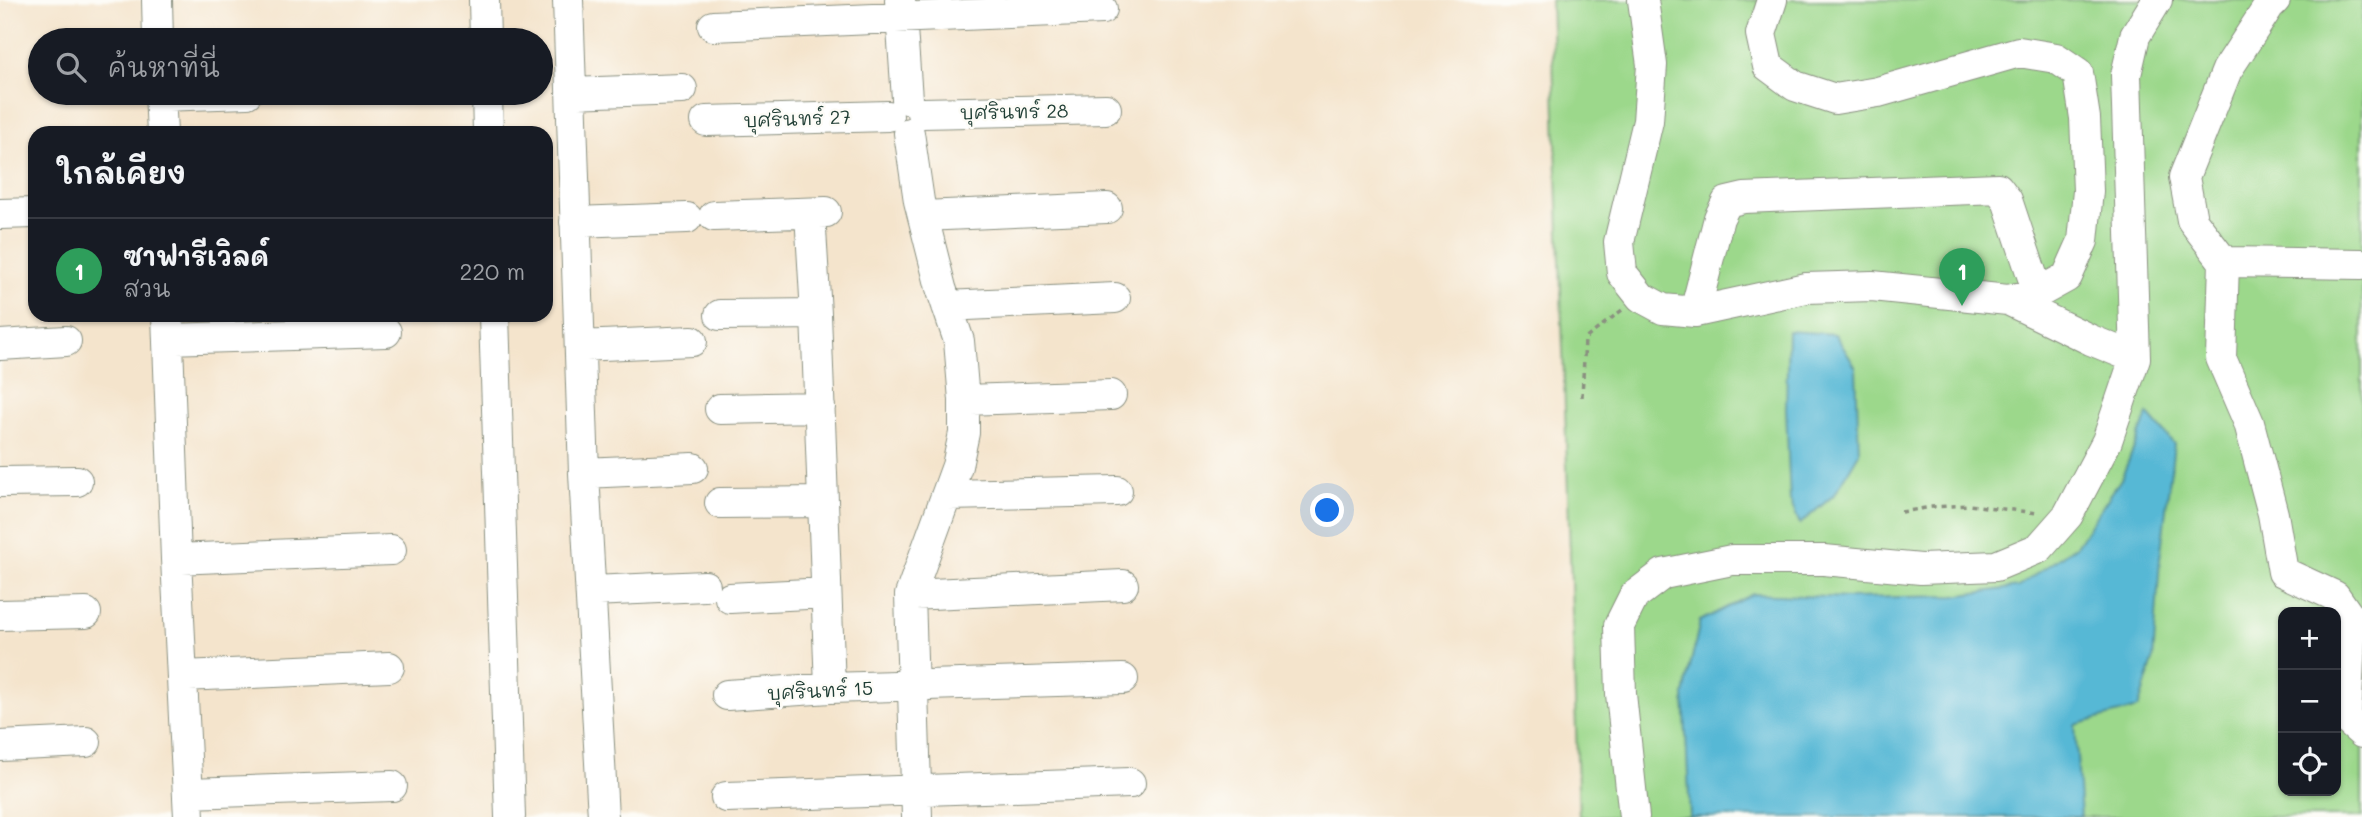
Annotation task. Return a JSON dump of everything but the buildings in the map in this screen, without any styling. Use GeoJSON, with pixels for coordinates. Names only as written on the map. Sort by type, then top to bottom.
{"type":"FeatureCollection","features":[{"type":"Feature","properties":{"kind":"street"},"geometry":{"type":"LineString","coordinates":[[157,0],[158,28]]}},
{"type":"Feature","properties":{"kind":"street"},"geometry":{"type":"LineString","coordinates":[[484,0],[485,28]]}},
{"type":"Feature","properties":{"kind":"street"},"geometry":{"type":"LineString","coordinates":[[568,0],[584,473],[603,817]]}},
{"type":"Feature","properties":{"kind":"street"},"geometry":{"type":"LineString","coordinates":[[1643,0],[1652,65],[1648,121],[1619,242],[1622,272],[1641,297],[1663,309],[1695,312],[1806,288],[1872,286],[2008,300],[2038,293],[2067,276],[2083,241],[2088,191],[2085,118],[2078,73],[2056,58],[2019,52],[1878,92],[1835,99],[1795,86],[1768,66],[1761,34],[1772,0]]}},
{"type":"Feature","properties":{"kind":"street"},"geometry":{"type":"LineString","coordinates":[[1634,817],[1621,694],[1619,626],[1634,596],[1663,574],[1732,560],[1824,560],[1921,569],[1996,566],[2039,548],[2068,515],[2107,441],[2135,358],[2126,75],[2135,36],[2157,0]]}},
{"type":"Feature","properties":{"kind":"street"},"geometry":{"type":"LineString","coordinates":[[2275,0],[2227,70],[2184,177],[2192,220],[2224,262],[2221,358],[2249,423],[2273,514],[2283,572],[2335,596],[2351,619],[2346,719],[2362,733]]}},
{"type":"Feature","properties":{"kind":"street"},"geometry":{"type":"LineString","coordinates":[[900,9],[906,115],[923,216],[959,341],[964,400],[964,433],[948,495],[910,596],[916,804]]}},
{"type":"Feature","properties":{"kind":"street"},"geometry":{"type":"LineString","coordinates":[[713,26],[900,9],[1102,9]]}},
{"type":"Feature","properties":{"kind":"street"},"geometry":{"type":"LineString","coordinates":[[571,93],[682,89]]}},
{"type":"Feature","properties":{"kind":"street"},"geometry":{"type":"LineString","coordinates":[[161,105],[162,126]]}},
{"type":"Feature","properties":{"kind":"street"},"geometry":{"type":"LineString","coordinates":[[487,105],[488,126]]}},
{"type":"Feature","properties":{"kind":"street","name":"บุศรินทร์ 28"},"geometry":{"type":"LineString","coordinates":[[906,115],[1106,109]]}},
{"type":"Feature","properties":{"kind":"street","name":"บุศรินทร์ 27"},"geometry":{"type":"LineString","coordinates":[[706,121],[906,115]]}},
{"type":"Feature","properties":{"kind":"street"},"geometry":{"type":"LineString","coordinates":[[1695,312],[1719,218],[1727,202],[1744,198],[1998,188],[2007,200],[2038,293]]}},
{"type":"Feature","properties":{"kind":"street"},"geometry":{"type":"LineString","coordinates":[[923,216],[1107,208]]}},
{"type":"Feature","properties":{"kind":"street"},"geometry":{"type":"LineString","coordinates":[[575,222],[818,212],[816,314],[830,688]]}},
{"type":"Feature","properties":{"kind":"street"},"geometry":{"type":"LineString","coordinates":[[0,214],[28,213]]}},
{"type":"Feature","properties":{"kind":"street"},"geometry":{"type":"LineString","coordinates":[[2224,262],[2362,264]]}},
{"type":"Feature","properties":{"kind":"street"},"geometry":{"type":"LineString","coordinates":[[947,306],[1115,298]]}},
{"type":"Feature","properties":{"kind":"street"},"geometry":{"type":"LineString","coordinates":[[2008,300],[2135,358]]}},
{"type":"Feature","properties":{"kind":"street"},"geometry":{"type":"LineString","coordinates":[[720,316],[816,314]]}},
{"type":"Feature","properties":{"kind":"street"},"geometry":{"type":"LineString","coordinates":[[494,322],[510,817]]}},
{"type":"Feature","properties":{"kind":"street"},"geometry":{"type":"LineString","coordinates":[[386,332],[167,327],[188,805],[392,786]]}},
{"type":"Feature","properties":{"kind":"street"},"geometry":{"type":"LineString","coordinates":[[0,345],[66,341]]}},
{"type":"Feature","properties":{"kind":"street"},"geometry":{"type":"LineString","coordinates":[[580,346],[692,341]]}},
{"type":"Feature","properties":{"kind":"street"},"geometry":{"type":"LineString","coordinates":[[964,400],[1111,395]]}},
{"type":"Feature","properties":{"kind":"street"},"geometry":{"type":"LineString","coordinates":[[720,410],[820,407]]}},
{"type":"Feature","properties":{"kind":"street"},"geometry":{"type":"LineString","coordinates":[[584,473],[693,468]]}},
{"type":"Feature","properties":{"kind":"street"},"geometry":{"type":"LineString","coordinates":[[0,482],[77,481]]}},
{"type":"Feature","properties":{"kind":"street"},"geometry":{"type":"LineString","coordinates":[[948,495],[1117,491]]}},
{"type":"Feature","properties":{"kind":"street"},"geometry":{"type":"LineString","coordinates":[[720,503],[823,502]]}},
{"type":"Feature","properties":{"kind":"street"},"geometry":{"type":"LineString","coordinates":[[176,559],[391,550]]}},
{"type":"Feature","properties":{"kind":"street"},"geometry":{"type":"LineString","coordinates":[[910,596],[1123,585]]}},
{"type":"Feature","properties":{"kind":"street"},"geometry":{"type":"LineString","coordinates":[[592,591],[826,593]]}},
{"type":"Feature","properties":{"kind":"street"},"geometry":{"type":"LineString","coordinates":[[0,615],[86,613]]}},
{"type":"Feature","properties":{"kind":"street"},"geometry":{"type":"LineString","coordinates":[[183,676],[389,667]]}},
{"type":"Feature","properties":{"kind":"street","name":"บุศรินทร์ 15"},"geometry":{"type":"LineString","coordinates":[[727,695],[830,688],[1123,679]]}},
{"type":"Feature","properties":{"kind":"street"},"geometry":{"type":"LineString","coordinates":[[0,746],[86,742]]}},
{"type":"Feature","properties":{"kind":"street"},"geometry":{"type":"LineString","coordinates":[[726,797],[916,804],[1130,783]]}},
{"type":"Feature","properties":{"kind":"path"},"geometry":{"type":"LineString","coordinates":[[1582,397],[1585,339],[1641,297]]}},
{"type":"Feature","properties":{"kind":"path"},"geometry":{"type":"LineString","coordinates":[[1901,512],[1969,505],[2068,515]]}},
{"type":"Feature","properties":{"kind":"green space"},"geometry":{"type":"Polygon","coordinates":[[[1551,0],[2362,0],[2362,817],[1579,817],[1551,0]]]}},
{"type":"Feature","properties":{"kind":"water"},"geometry":{"type":"Polygon","coordinates":[[[1788,331],[1835,334],[1856,368],[1859,453],[1835,494],[1800,524],[1790,501],[1786,408],[1788,331]]]}},
{"type":"Feature","properties":{"kind":"water"},"geometry":{"type":"Polygon","coordinates":[[[2148,414],[2174,444],[2160,559],[2153,661],[2138,708],[2075,725],[2081,817],[1690,817],[1684,695],[1700,621],[1753,594],[1850,598],[1955,596],[2018,587],[2076,546],[2121,479],[2148,414]]]}},
{"type":"Feature","properties":{"kind":"place","name":"ซาฟารีเวิลด์"},"geometry":{"type":"Point","coordinates":[1962,306]}}]}
